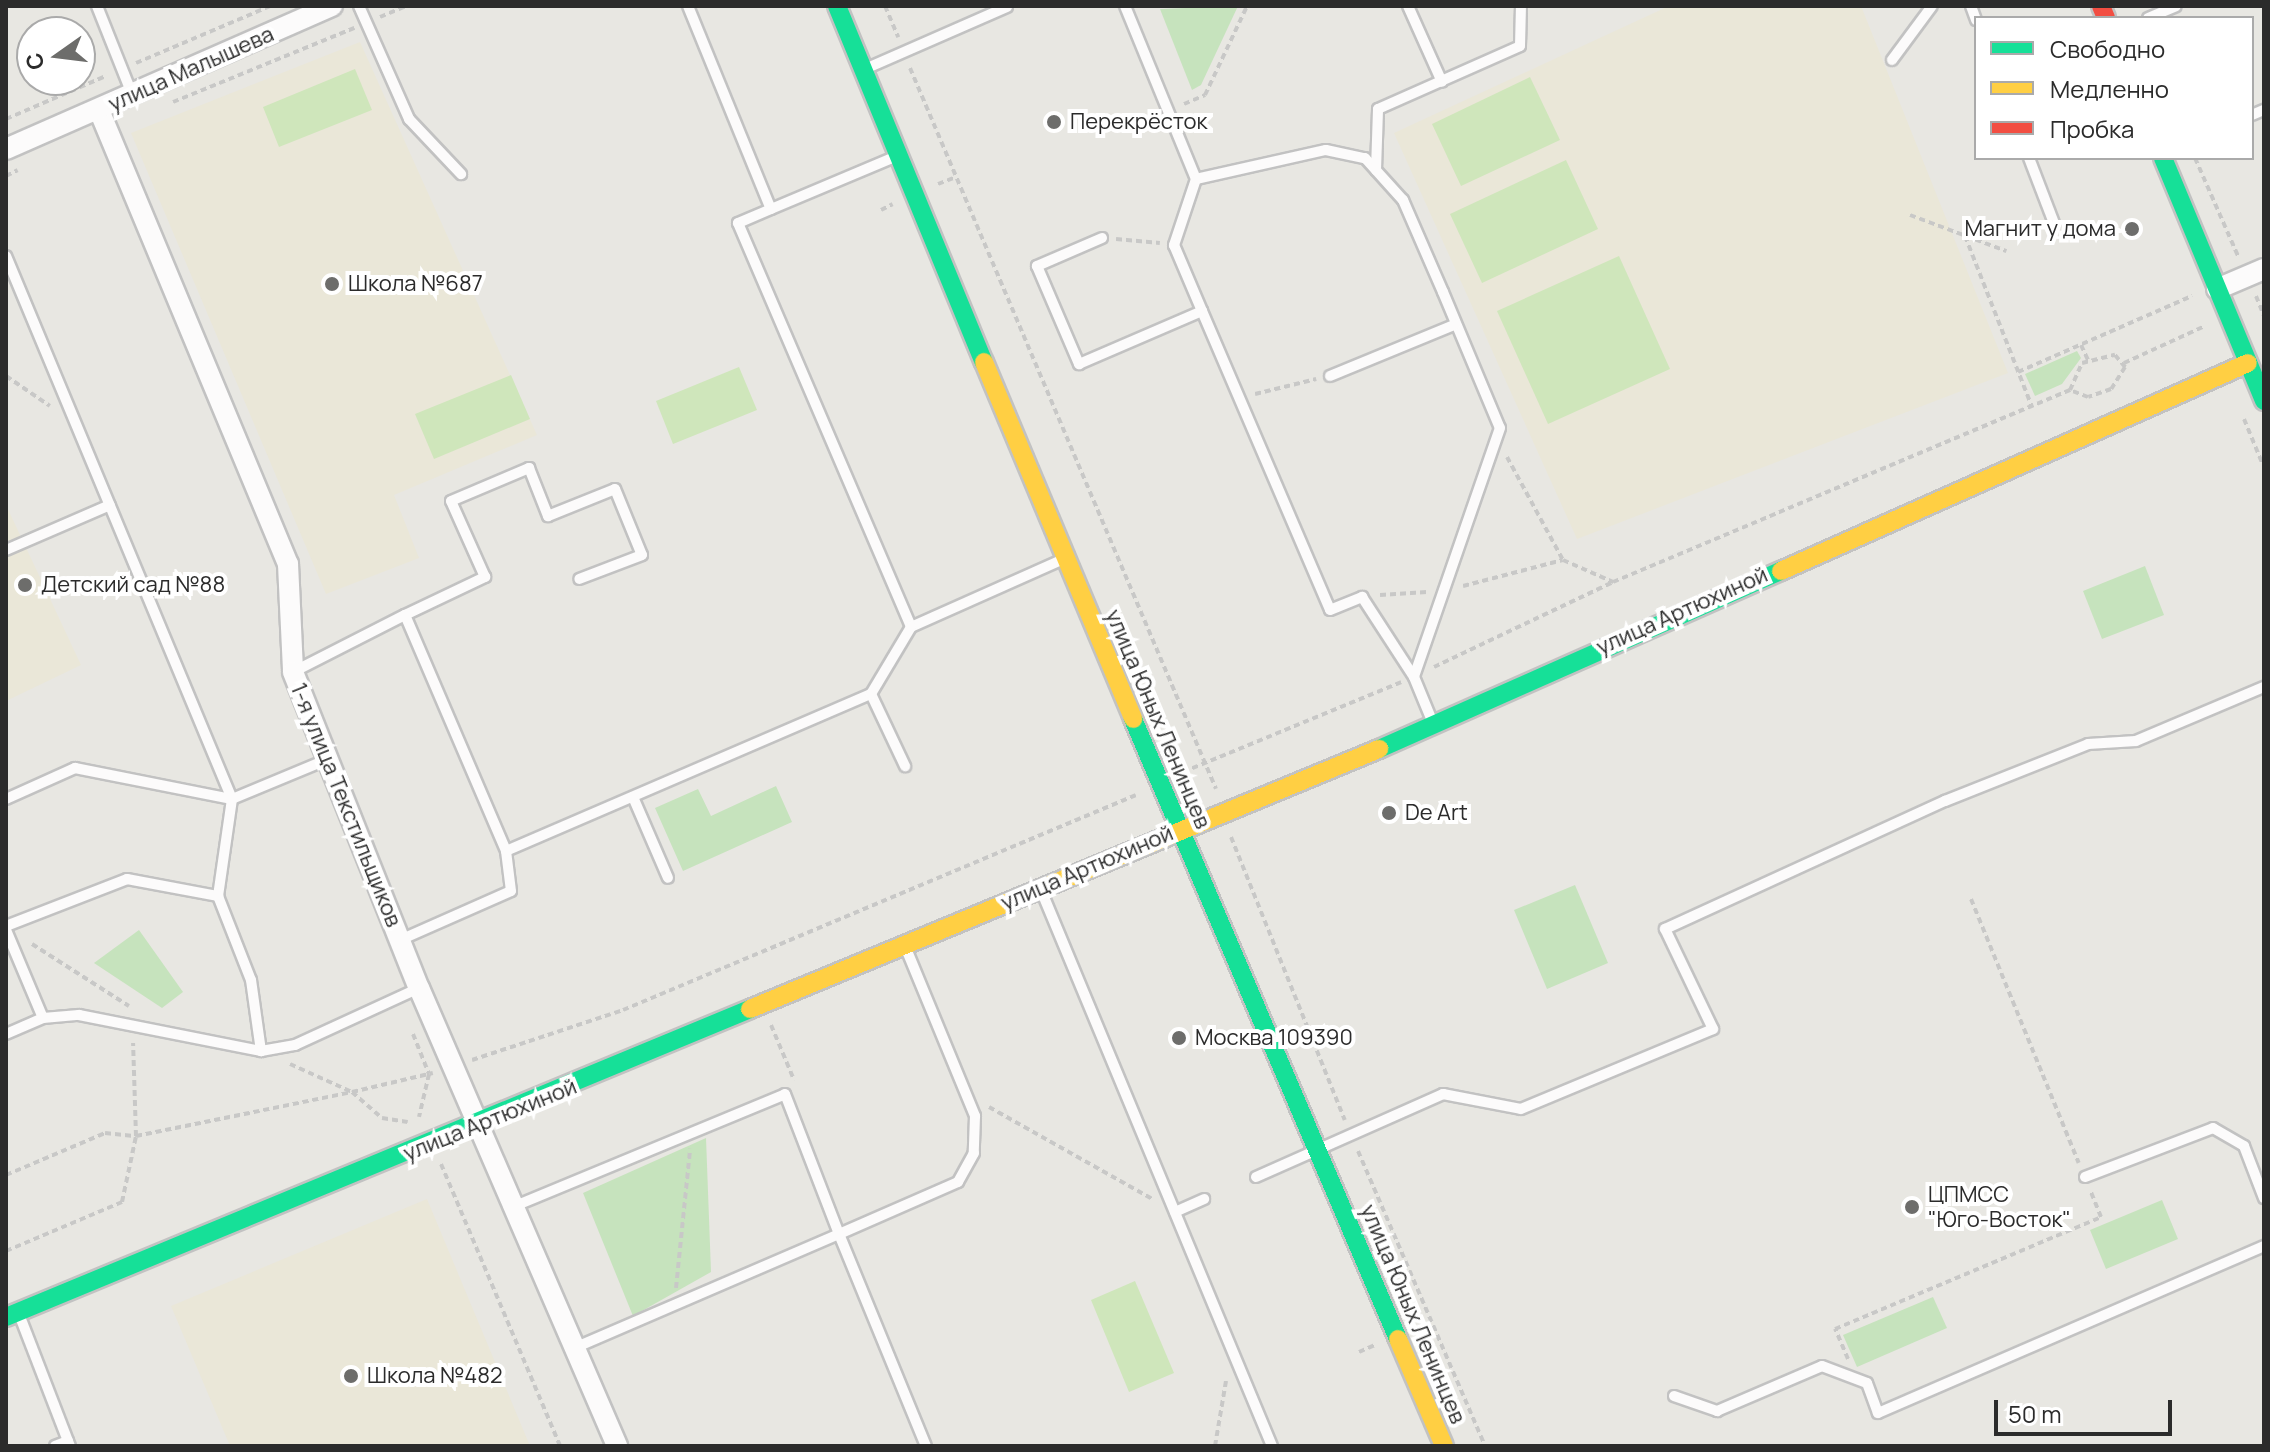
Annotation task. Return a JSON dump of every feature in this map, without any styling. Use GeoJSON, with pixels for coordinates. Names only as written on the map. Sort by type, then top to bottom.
{"type":"FeatureCollection","features":[{"type":"Feature","properties":{"kind":"street","name":"улица Малышева"},"geometry":{"type":"LineString","coordinates":[[6,149],[133,96],[332,6]]}},
{"type":"Feature","properties":{"kind":"street","name":"улица Юных Ленинцев"},"geometry":{"type":"LineString","coordinates":[[837,6],[1159,785],[1444,1446]]}},
{"type":"Feature","properties":{"kind":"street","name":"1-я улица Текстильщиков"},"geometry":{"type":"LineString","coordinates":[[99,110],[288,564],[293,672],[419,988],[481,1125],[617,1446]]}},
{"type":"Feature","properties":{"kind":"street"},"geometry":{"type":"LineString","coordinates":[[2164,160],[2264,401]]}},
{"type":"Feature","properties":{"kind":"street"},"geometry":{"type":"LineString","coordinates":[[2217,289],[2256,273]]}},
{"type":"Feature","properties":{"kind":"street","name":"улица Артюхиной"},"geometry":{"type":"LineString","coordinates":[[12,1314],[481,1125],[1225,809],[1434,726],[2248,363]]}},
{"type":"Feature","properties":{"kind":"lane"},"geometry":{"type":"LineString","coordinates":[[97,6],[133,96]]}},
{"type":"Feature","properties":{"kind":"lane"},"geometry":{"type":"LineString","coordinates":[[359,6],[409,119],[461,174]]}},
{"type":"Feature","properties":{"kind":"lane"},"geometry":{"type":"LineString","coordinates":[[688,6],[771,209]]}},
{"type":"Feature","properties":{"kind":"lane"},"geometry":{"type":"LineString","coordinates":[[997,6],[1008,6]]}},
{"type":"Feature","properties":{"kind":"lane"},"geometry":{"type":"LineString","coordinates":[[863,70],[1008,6]]}},
{"type":"Feature","properties":{"kind":"lane"},"geometry":{"type":"LineString","coordinates":[[1125,6],[1171,110],[1196,179],[1174,245],[1330,610],[1362,597],[1414,677],[1434,726]]}},
{"type":"Feature","properties":{"kind":"lane"},"geometry":{"type":"LineString","coordinates":[[1408,6],[1442,82]]}},
{"type":"Feature","properties":{"kind":"lane"},"geometry":{"type":"LineString","coordinates":[[1376,170],[1378,109],[1520,46],[1521,6]]}},
{"type":"Feature","properties":{"kind":"lane"},"geometry":{"type":"LineString","coordinates":[[1892,60],[1932,6]]}},
{"type":"Feature","properties":{"kind":"lane"},"geometry":{"type":"LineString","coordinates":[[2153,16],[2176,6]]}},
{"type":"Feature","properties":{"kind":"lane"},"geometry":{"type":"LineString","coordinates":[[1196,179],[1326,150],[1365,158],[1403,200],[1500,428],[1414,677]]}},
{"type":"Feature","properties":{"kind":"lane"},"geometry":{"type":"LineString","coordinates":[[899,155],[738,223],[911,627]]}},
{"type":"Feature","properties":{"kind":"lane"},"geometry":{"type":"LineString","coordinates":[[2030,160],[2054,223]]}},
{"type":"Feature","properties":{"kind":"lane"},"geometry":{"type":"LineString","coordinates":[[1102,238],[1037,266],[1079,364],[1202,311]]}},
{"type":"Feature","properties":{"kind":"lane"},"geometry":{"type":"LineString","coordinates":[[6,256],[232,799],[218,896],[251,980],[261,1051]]}},
{"type":"Feature","properties":{"kind":"lane"},"geometry":{"type":"LineString","coordinates":[[1330,376],[1456,324]]}},
{"type":"Feature","properties":{"kind":"lane"},"geometry":{"type":"LineString","coordinates":[[293,672],[485,577],[451,501],[529,468],[548,516],[615,489],[642,555],[579,579]]}},
{"type":"Feature","properties":{"kind":"lane"},"geometry":{"type":"LineString","coordinates":[[6,550],[110,505]]}},
{"type":"Feature","properties":{"kind":"lane"},"geometry":{"type":"LineString","coordinates":[[506,851],[871,694],[911,627],[1066,558]]}},
{"type":"Feature","properties":{"kind":"lane"},"geometry":{"type":"LineString","coordinates":[[400,940],[511,891],[506,851],[405,615]]}},
{"type":"Feature","properties":{"kind":"lane"},"geometry":{"type":"LineString","coordinates":[[1256,1177],[1443,1094],[1521,1109],[1713,1029],[1665,929],[1973,790],[2088,744],[2136,741],[2264,687]]}},
{"type":"Feature","properties":{"kind":"lane"},"geometry":{"type":"LineString","coordinates":[[871,694],[905,766]]}},
{"type":"Feature","properties":{"kind":"lane"},"geometry":{"type":"LineString","coordinates":[[6,799],[75,768],[232,799],[328,759]]}},
{"type":"Feature","properties":{"kind":"lane"},"geometry":{"type":"LineString","coordinates":[[633,797],[668,878]]}},
{"type":"Feature","properties":{"kind":"lane"},"geometry":{"type":"LineString","coordinates":[[43,1018],[6,928],[127,879],[218,896]]}},
{"type":"Feature","properties":{"kind":"lane"},"geometry":{"type":"LineString","coordinates":[[1040,888],[1272,1446]]}},
{"type":"Feature","properties":{"kind":"lane"},"geometry":{"type":"LineString","coordinates":[[576,1347],[958,1182],[974,1153],[975,1116],[905,946]]}},
{"type":"Feature","properties":{"kind":"lane"},"geometry":{"type":"LineString","coordinates":[[6,1034],[43,1018],[79,1015],[261,1051],[295,1045],[419,988]]}},
{"type":"Feature","properties":{"kind":"lane"},"geometry":{"type":"LineString","coordinates":[[515,1206],[785,1094],[926,1446]]}},
{"type":"Feature","properties":{"kind":"lane"},"geometry":{"type":"LineString","coordinates":[[2085,1177],[2213,1128],[2244,1146],[2264,1198]]}},
{"type":"Feature","properties":{"kind":"lane"},"geometry":{"type":"LineString","coordinates":[[1175,1212],[1204,1199]]}},
{"type":"Feature","properties":{"kind":"lane"},"geometry":{"type":"LineString","coordinates":[[1674,1396],[1717,1411],[1822,1366],[1867,1383],[1878,1413],[2264,1246]]}},
{"type":"Feature","properties":{"kind":"lane"},"geometry":{"type":"LineString","coordinates":[[12,1314],[69,1444],[55,1446]]}},
{"type":"Feature","properties":{"kind":"path"},"geometry":{"type":"LineString","coordinates":[[166,105],[406,6]]}},
{"type":"Feature","properties":{"kind":"path"},"geometry":{"type":"LineString","coordinates":[[885,6],[1225,809]]}},
{"type":"Feature","properties":{"kind":"path"},"geometry":{"type":"LineString","coordinates":[[1171,110],[1205,95],[1247,6]]}},
{"type":"Feature","properties":{"kind":"path"},"geometry":{"type":"LineString","coordinates":[[2196,160],[2256,273],[2264,316]]}},
{"type":"Feature","properties":{"kind":"path"},"geometry":{"type":"LineString","coordinates":[[6,176],[33,163]]}},
{"type":"Feature","properties":{"kind":"path"},"geometry":{"type":"LineString","coordinates":[[1910,215],[2006,251]]}},
{"type":"Feature","properties":{"kind":"path"},"geometry":{"type":"LineString","coordinates":[[1965,236],[2032,407]]}},
{"type":"Feature","properties":{"kind":"path"},"geometry":{"type":"LineString","coordinates":[[1102,238],[1174,245]]}},
{"type":"Feature","properties":{"kind":"path"},"geometry":{"type":"LineString","coordinates":[[2018,372],[2194,295]]}},
{"type":"Feature","properties":{"kind":"path"},"geometry":{"type":"LineString","coordinates":[[6,1175],[105,1133],[136,1136],[352,1092],[453,1066],[623,1010],[1159,785],[1205,762],[1414,677],[1613,582],[2070,390],[2104,393],[2124,363],[2206,325],[2212,339]]}},
{"type":"Feature","properties":{"kind":"path"},"geometry":{"type":"LineString","coordinates":[[2081,345],[2088,360]]}},
{"type":"Feature","properties":{"kind":"path"},"geometry":{"type":"LineString","coordinates":[[2070,390],[2069,379],[2088,360],[2115,355],[2124,363]]}},
{"type":"Feature","properties":{"kind":"path"},"geometry":{"type":"LineString","coordinates":[[6,376],[76,424]]}},
{"type":"Feature","properties":{"kind":"path"},"geometry":{"type":"LineString","coordinates":[[1240,398],[1330,376]]}},
{"type":"Feature","properties":{"kind":"path"},"geometry":{"type":"LineString","coordinates":[[2241,411],[2263,465]]}},
{"type":"Feature","properties":{"kind":"path"},"geometry":{"type":"LineString","coordinates":[[1497,439],[1563,560],[1613,582]]}},
{"type":"Feature","properties":{"kind":"path"},"geometry":{"type":"LineString","coordinates":[[1857,1379],[1835,1329],[2101,1217],[1971,899]]}},
{"type":"Feature","properties":{"kind":"path"},"geometry":{"type":"LineString","coordinates":[[19,936],[136,1010]]}},
{"type":"Feature","properties":{"kind":"path"},"geometry":{"type":"LineString","coordinates":[[770,1023],[795,1083],[785,1094]]}},
{"type":"Feature","properties":{"kind":"path"},"geometry":{"type":"LineString","coordinates":[[6,1251],[122,1202],[136,1136],[131,1024]]}},
{"type":"Feature","properties":{"kind":"path"},"geometry":{"type":"LineString","coordinates":[[261,1051],[352,1092],[382,1118],[418,1123],[432,1145],[560,1446]]}},
{"type":"Feature","properties":{"kind":"path"},"geometry":{"type":"LineString","coordinates":[[966,1095],[1175,1212]]}},
{"type":"Feature","properties":{"kind":"path"},"geometry":{"type":"LineString","coordinates":[[674,1306],[692,1132]]}},
{"type":"Feature","properties":{"kind":"path"},"geometry":{"type":"LineString","coordinates":[[1215,1446],[1231,1348]]}},
{"type":"Feature","properties":{"kind":"shaded area"},"geometry":{"type":"Polygon","coordinates":[[[1669,6],[1861,6],[2008,373],[1577,539],[1394,133],[1669,6]]]}},
{"type":"Feature","properties":{"kind":"shaded area","name":"Школа №687"},"geometry":{"type":"Polygon","coordinates":[[[360,42],[537,435],[394,495],[419,558],[326,594],[131,133],[360,42]]]}},
{"type":"Feature","properties":{"kind":"shaded area","name":"Детский сад №88"},"geometry":{"type":"Polygon","coordinates":[[[6,505],[81,665],[6,701],[6,505]]]}},
{"type":"Feature","properties":{"kind":"shaded area","name":"Школа №482"},"geometry":{"type":"Polygon","coordinates":[[[427,1199],[530,1446],[230,1446],[171,1306],[427,1199]]]}},
{"type":"Feature","properties":{"kind":"green space"},"geometry":{"type":"Polygon","coordinates":[[[1238,6],[1201,85],[1192,90],[1160,9],[1238,6]]]}},
{"type":"Feature","properties":{"kind":"green space"},"geometry":{"type":"Polygon","coordinates":[[[355,69],[372,110],[279,147],[263,107],[355,69]]]}},
{"type":"Feature","properties":{"kind":"green space"},"geometry":{"type":"Polygon","coordinates":[[[1530,77],[1560,140],[1461,186],[1432,124],[1530,77]]]}},
{"type":"Feature","properties":{"kind":"green space"},"geometry":{"type":"Polygon","coordinates":[[[1566,160],[1598,229],[1482,283],[1450,214],[1566,160]]]}},
{"type":"Feature","properties":{"kind":"green space"},"geometry":{"type":"Polygon","coordinates":[[[1619,256],[1670,369],[1548,424],[1497,311],[1619,256]]]}},
{"type":"Feature","properties":{"kind":"green space"},"geometry":{"type":"Polygon","coordinates":[[[2077,351],[2081,358],[2062,384],[2035,396],[2025,374],[2077,351]]]}},
{"type":"Feature","properties":{"kind":"green space"},"geometry":{"type":"Polygon","coordinates":[[[739,367],[757,410],[673,444],[656,401],[739,367]]]}},
{"type":"Feature","properties":{"kind":"green space"},"geometry":{"type":"Polygon","coordinates":[[[511,375],[530,419],[434,459],[415,414],[511,375]]]}},
{"type":"Feature","properties":{"kind":"green space"},"geometry":{"type":"Polygon","coordinates":[[[2145,566],[2164,615],[2102,639],[2083,591],[2145,566]]]}},
{"type":"Feature","properties":{"kind":"green space"},"geometry":{"type":"Polygon","coordinates":[[[776,786],[792,822],[683,871],[655,808],[698,789],[711,816],[776,786]]]}},
{"type":"Feature","properties":{"kind":"green space"},"geometry":{"type":"Polygon","coordinates":[[[1575,885],[1608,963],[1547,989],[1514,910],[1575,885]]]}},
{"type":"Feature","properties":{"kind":"green space"},"geometry":{"type":"Polygon","coordinates":[[[139,930],[183,992],[162,1008],[94,963],[139,930]]]}},
{"type":"Feature","properties":{"kind":"green space"},"geometry":{"type":"Polygon","coordinates":[[[706,1138],[711,1272],[633,1316],[583,1193],[706,1138]]]}},
{"type":"Feature","properties":{"kind":"green space"},"geometry":{"type":"Polygon","coordinates":[[[2162,1200],[2178,1239],[2106,1269],[2090,1230],[2162,1200]]]}},
{"type":"Feature","properties":{"kind":"green space"},"geometry":{"type":"Polygon","coordinates":[[[1135,1281],[1174,1373],[1129,1392],[1091,1300],[1135,1281]]]}},
{"type":"Feature","properties":{"kind":"green space"},"geometry":{"type":"Polygon","coordinates":[[[1933,1297],[1947,1328],[1857,1367],[1843,1335],[1933,1297]]]}},
{"type":"Feature","properties":{"kind":"traffic: fast"},"geometry":{"type":"LineString","coordinates":[[837,6],[984,362]]}},
{"type":"Feature","properties":{"kind":"traffic: fast"},"geometry":{"type":"LineString","coordinates":[[2164,160],[2264,401]]}},
{"type":"Feature","properties":{"kind":"traffic: fast"},"geometry":{"type":"LineString","coordinates":[[1379,749],[1781,571]]}},
{"type":"Feature","properties":{"kind":"traffic: fast"},"geometry":{"type":"LineString","coordinates":[[1133,719],[1398,1339]]}},
{"type":"Feature","properties":{"kind":"traffic: fast"},"geometry":{"type":"LineString","coordinates":[[6,1317],[750,1009]]}},
{"type":"Feature","properties":{"kind":"traffic: slow"},"geometry":{"type":"LineString","coordinates":[[984,362],[1133,719]]}},
{"type":"Feature","properties":{"kind":"traffic: slow"},"geometry":{"type":"LineString","coordinates":[[1781,571],[2248,363]]}},
{"type":"Feature","properties":{"kind":"traffic: slow"},"geometry":{"type":"LineString","coordinates":[[750,1009],[1379,749]]}},
{"type":"Feature","properties":{"kind":"traffic: slow"},"geometry":{"type":"LineString","coordinates":[[1398,1339],[1444,1446]]}},
{"type":"Feature","properties":{"kind":"traffic: jam"},"geometry":{"type":"LineString","coordinates":[[2101,6],[2105,16]]}},
{"type":"Feature","properties":{"kind":"place","name":"Перекрёсток"},"geometry":{"type":"Point","coordinates":[1054,122]}},
{"type":"Feature","properties":{"kind":"place","name":"Магнит у дома"},"geometry":{"type":"Point","coordinates":[2132,229]}},
{"type":"Feature","properties":{"kind":"place","name":"Школа №687"},"geometry":{"type":"Point","coordinates":[332,284]}},
{"type":"Feature","properties":{"kind":"place","name":"Детский сад №88"},"geometry":{"type":"Point","coordinates":[25,585]}},
{"type":"Feature","properties":{"kind":"place","name":"De Art"},"geometry":{"type":"Point","coordinates":[1389,813]}},
{"type":"Feature","properties":{"kind":"place","name":"Москва 109390"},"geometry":{"type":"Point","coordinates":[1179,1038]}},
{"type":"Feature","properties":{"kind":"place","name":"ЦПМСС \"Юго-Восток\""},"geometry":{"type":"Point","coordinates":[1912,1207]}},
{"type":"Feature","properties":{"kind":"place","name":"Школа №482"},"geometry":{"type":"Point","coordinates":[351,1376]}}]}
